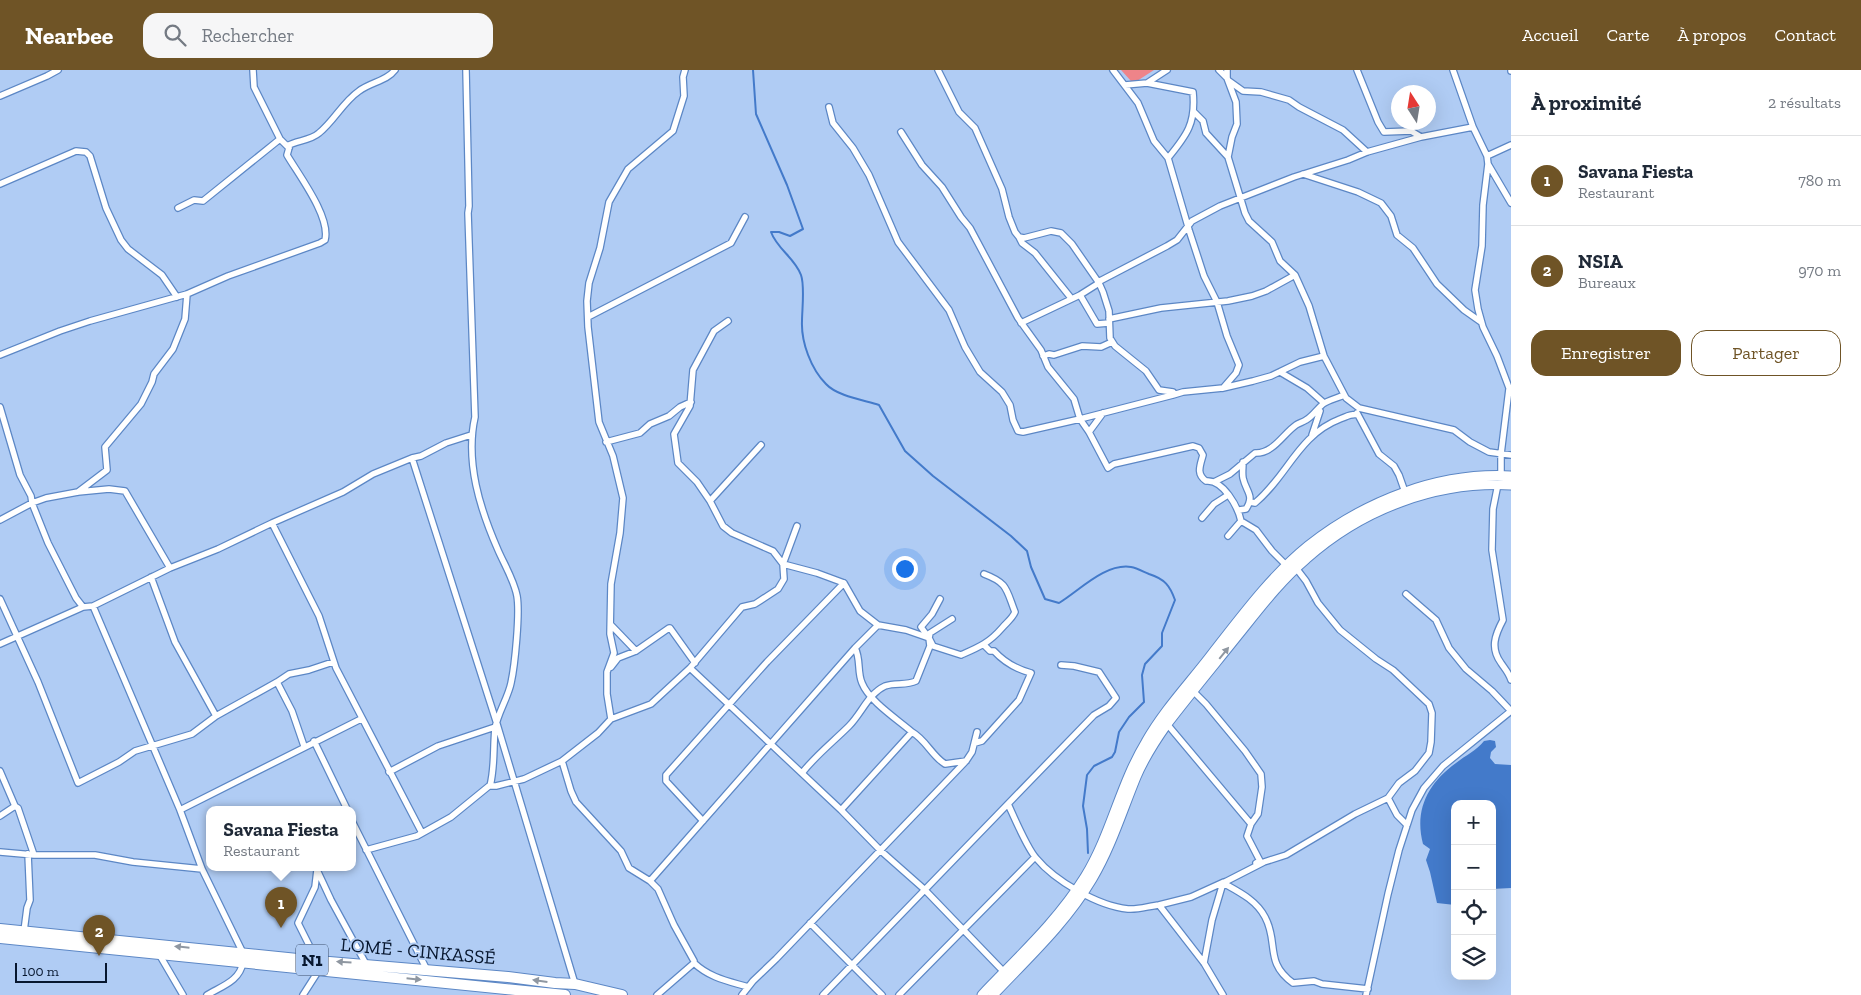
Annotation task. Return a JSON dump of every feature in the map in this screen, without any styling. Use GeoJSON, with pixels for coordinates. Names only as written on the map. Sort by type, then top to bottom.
{"type":"FeatureCollection","features":[{"type":"Feature","properties":{"kind":"highway","name":"LOMÉ - CINKASSÉ"},"geometry":{"type":"LineString","coordinates":[[0,929],[24,931],[52,938],[159,954],[243,957]]}},
{"type":"Feature","properties":{"kind":"highway","name":"LOMÉ - CINKASSÉ"},"geometry":{"type":"LineString","coordinates":[[0,938],[52,938],[243,957],[564,995]]}},
{"type":"Feature","properties":{"kind":"highway","name":"LOMÉ - CINKASSÉ"},"geometry":{"type":"LineString","coordinates":[[318,965],[366,964],[508,977],[575,984],[622,995]]}},
{"type":"Feature","properties":{"kind":"main road"},"geometry":{"type":"LineString","coordinates":[[982,995],[1079,892],[1106,837],[1133,766],[1146,741],[1216,649],[1287,566],[1308,547],[1361,511],[1405,492],[1452,480],[1478,476],[1504,479],[1511,485]]}},
{"type":"Feature","properties":{"kind":"main road"},"geometry":{"type":"LineString","coordinates":[[993,995],[1059,925],[1079,892],[1106,854],[1146,758],[1167,724],[1274,591],[1296,568],[1345,529],[1397,503],[1444,489],[1504,479]]}},
{"type":"Feature","properties":{"kind":"street"},"geometry":{"type":"LineString","coordinates":[[0,96],[58,70]]}},
{"type":"Feature","properties":{"kind":"street"},"geometry":{"type":"LineString","coordinates":[[253,70],[254,87],[280,139],[288,148]]}},
{"type":"Feature","properties":{"kind":"street"},"geometry":{"type":"LineString","coordinates":[[1,356],[60,331],[90,321],[187,294],[228,276],[325,240],[326,231],[319,211],[310,191],[287,154],[287,146],[319,134],[359,91],[390,76],[395,70]]}},
{"type":"Feature","properties":{"kind":"street"},"geometry":{"type":"LineString","coordinates":[[466,70],[468,223],[475,418],[471,435],[473,460],[479,496],[494,540],[517,596],[517,622],[511,683],[496,725],[493,776],[490,786]]}},
{"type":"Feature","properties":{"kind":"street"},"geometry":{"type":"LineString","coordinates":[[611,719],[607,700],[607,672],[614,653],[610,634],[611,584],[620,534],[623,498],[613,456],[599,422],[588,317],[589,283],[600,248],[609,202],[628,169],[673,130],[684,96],[682,77],[685,70]]}},
{"type":"Feature","properties":{"kind":"street"},"geometry":{"type":"LineString","coordinates":[[938,70],[959,112],[975,128],[1002,189],[1009,216],[1022,243],[1035,253],[1071,298]]}},
{"type":"Feature","properties":{"kind":"street"},"geometry":{"type":"LineString","coordinates":[[1113,70],[1138,103],[1154,141],[1168,158],[1204,276],[1217,302],[1227,336],[1239,365],[1236,373],[1224,388]]}},
{"type":"Feature","properties":{"kind":"street"},"geometry":{"type":"LineString","coordinates":[[1147,83],[1167,70]]}},
{"type":"Feature","properties":{"kind":"street"},"geometry":{"type":"LineString","coordinates":[[1219,70],[1228,80],[1243,91],[1261,92],[1289,100],[1343,130],[1366,152]]}},
{"type":"Feature","properties":{"kind":"street"},"geometry":{"type":"LineString","coordinates":[[1227,70],[1228,80],[1236,102],[1237,124],[1228,157]]}},
{"type":"Feature","properties":{"kind":"street"},"geometry":{"type":"LineString","coordinates":[[1357,70],[1378,122],[1384,132],[1411,131],[1421,137]]}},
{"type":"Feature","properties":{"kind":"street"},"geometry":{"type":"LineString","coordinates":[[1453,70],[1473,127],[1487,156],[1482,246],[1475,290],[1481,322],[1510,391],[1501,454],[1504,479],[1493,509],[1492,550],[1503,620],[1495,634],[1493,643],[1499,661],[1509,673],[1511,680]]}},
{"type":"Feature","properties":{"kind":"street"},"geometry":{"type":"LineString","coordinates":[[1124,85],[1147,83],[1193,92],[1194,112],[1186,136],[1168,158]]}},
{"type":"Feature","properties":{"kind":"street"},"geometry":{"type":"LineString","coordinates":[[829,106],[833,123],[853,148],[869,175],[898,242],[948,310],[962,341],[980,372],[1002,392],[1010,405],[1013,420],[1018,431],[1023,432],[1080,420],[1183,392],[1224,388],[1272,376],[1300,362],[1324,356]]}},
{"type":"Feature","properties":{"kind":"street"},"geometry":{"type":"LineString","coordinates":[[1194,112],[1203,121],[1206,133],[1228,157],[1249,221],[1272,242],[1280,261],[1295,275],[1309,306],[1324,356],[1344,395],[1352,404],[1379,454],[1394,466],[1400,475],[1405,492]]}},
{"type":"Feature","properties":{"kind":"street"},"geometry":{"type":"LineString","coordinates":[[1022,323],[1080,295],[1098,282],[1166,246],[1176,240],[1192,221],[1220,206],[1366,152],[1421,137],[1473,127]]}},
{"type":"Feature","properties":{"kind":"street"},"geometry":{"type":"LineString","coordinates":[[901,132],[922,165],[942,187],[961,218],[970,228],[1048,367],[1074,399],[1080,420],[1089,432],[1108,468],[1114,464],[1192,446],[1199,448],[1203,455],[1199,472],[1200,477],[1206,482],[1214,482],[1230,474],[1255,453],[1267,450],[1283,439],[1297,424],[1306,421],[1323,404],[1344,395]]}},
{"type":"Feature","properties":{"kind":"street"},"geometry":{"type":"LineString","coordinates":[[178,208],[194,200],[204,201],[280,139]]}},
{"type":"Feature","properties":{"kind":"street"},"geometry":{"type":"LineString","coordinates":[[1487,156],[1511,145]]}},
{"type":"Feature","properties":{"kind":"street"},"geometry":{"type":"LineString","coordinates":[[0,184],[76,151],[86,152],[90,156],[111,221],[121,240],[139,258],[162,275],[177,297]]}},
{"type":"Feature","properties":{"kind":"street"},"geometry":{"type":"LineString","coordinates":[[1488,164],[1511,203]]}},
{"type":"Feature","properties":{"kind":"street"},"geometry":{"type":"LineString","coordinates":[[1303,174],[1358,192],[1381,203],[1391,216],[1397,235],[1414,248],[1437,284],[1464,310],[1481,322]]}},
{"type":"Feature","properties":{"kind":"street"},"geometry":{"type":"LineString","coordinates":[[588,317],[731,243],[745,217]]}},
{"type":"Feature","properties":{"kind":"street"},"geometry":{"type":"LineString","coordinates":[[1019,237],[1030,238],[1052,231],[1061,233],[1072,244],[1098,282],[1109,311],[1108,334],[1112,342],[1146,371],[1159,390],[1173,392],[1173,395]]}},
{"type":"Feature","properties":{"kind":"street"},"geometry":{"type":"LineString","coordinates":[[1080,295],[1098,324],[1161,308],[1252,296],[1266,291],[1295,275]]}},
{"type":"Feature","properties":{"kind":"street"},"geometry":{"type":"LineString","coordinates":[[78,492],[107,470],[105,447],[141,404],[154,374],[173,349],[184,319],[187,294]]}},
{"type":"Feature","properties":{"kind":"street"},"geometry":{"type":"LineString","coordinates":[[728,320],[714,331],[693,370],[691,402],[674,434],[678,463],[697,482],[724,526],[732,533],[773,551],[784,564],[844,583],[860,611],[878,625],[906,630],[928,638]]}},
{"type":"Feature","properties":{"kind":"street"},"geometry":{"type":"LineString","coordinates":[[1043,356],[1054,355],[1082,346],[1101,347],[1112,342]]}},
{"type":"Feature","properties":{"kind":"street"},"geometry":{"type":"LineString","coordinates":[[1280,372],[1307,388],[1323,404]]}},
{"type":"Feature","properties":{"kind":"street"},"geometry":{"type":"LineString","coordinates":[[606,442],[640,433],[650,424],[669,416],[680,407],[691,402]]}},
{"type":"Feature","properties":{"kind":"street"},"geometry":{"type":"LineString","coordinates":[[1312,435],[1323,404]]}},
{"type":"Feature","properties":{"kind":"street"},"geometry":{"type":"LineString","coordinates":[[1352,404],[1358,408],[1454,430],[1470,442],[1490,452],[1511,455]]}},
{"type":"Feature","properties":{"kind":"street"},"geometry":{"type":"LineString","coordinates":[[0,407],[20,475],[31,496],[54,555],[76,598],[83,607]]}},
{"type":"Feature","properties":{"kind":"street"},"geometry":{"type":"LineString","coordinates":[[1089,432],[1103,413]]}},
{"type":"Feature","properties":{"kind":"street"},"geometry":{"type":"LineString","coordinates":[[1250,502],[1255,503],[1261,498],[1289,461],[1312,435],[1336,420],[1354,414],[1358,415]]}},
{"type":"Feature","properties":{"kind":"street"},"geometry":{"type":"LineString","coordinates":[[0,644],[83,607],[93,606],[170,568],[218,549],[343,492],[373,474],[421,456],[446,443],[471,435]]}},
{"type":"Feature","properties":{"kind":"street"},"geometry":{"type":"LineString","coordinates":[[710,501],[760,445]]}},
{"type":"Feature","properties":{"kind":"street"},"geometry":{"type":"LineString","coordinates":[[412,458],[575,984]]}},
{"type":"Feature","properties":{"kind":"street"},"geometry":{"type":"LineString","coordinates":[[1239,510],[1246,508],[1250,502],[1250,496],[1243,478],[1243,462]]}},
{"type":"Feature","properties":{"kind":"street"},"geometry":{"type":"LineString","coordinates":[[1214,482],[1222,487],[1239,510],[1241,521],[1256,530],[1272,551],[1287,566]]}},
{"type":"Feature","properties":{"kind":"street"},"geometry":{"type":"LineString","coordinates":[[0,520],[32,502],[46,498],[109,489],[125,491],[170,568]]}},
{"type":"Feature","properties":{"kind":"street"},"geometry":{"type":"LineString","coordinates":[[1202,518],[1218,500],[1228,495]]}},
{"type":"Feature","properties":{"kind":"street"},"geometry":{"type":"LineString","coordinates":[[1228,536],[1241,521]]}},
{"type":"Feature","properties":{"kind":"street"},"geometry":{"type":"LineString","coordinates":[[272,523],[318,612],[336,668],[422,833]]}},
{"type":"Feature","properties":{"kind":"street"},"geometry":{"type":"LineString","coordinates":[[366,850],[414,837],[422,833],[451,817],[468,801],[490,786],[533,776],[562,761],[598,733],[611,719],[651,704],[690,668],[742,607],[755,604],[778,589],[784,579],[784,564],[798,526]]}},
{"type":"Feature","properties":{"kind":"street"},"geometry":{"type":"LineString","coordinates":[[784,571],[793,566]]}},
{"type":"Feature","properties":{"kind":"street"},"geometry":{"type":"LineString","coordinates":[[1008,804],[1035,857],[1053,874],[1079,892],[1130,909],[1159,905],[1191,896],[1223,883],[1264,862],[1286,855],[1355,814],[1388,798],[1399,783],[1415,771],[1429,753],[1431,742],[1431,708],[1393,670],[1340,630],[1318,603],[1306,581],[1296,568]]}},
{"type":"Feature","properties":{"kind":"street"},"geometry":{"type":"LineString","coordinates":[[940,599],[932,614],[921,627],[933,646],[961,655],[984,645],[1012,618],[1014,612],[1005,584],[998,579],[984,574]]}},
{"type":"Feature","properties":{"kind":"street"},"geometry":{"type":"LineString","coordinates":[[151,577],[178,650],[216,716]]}},
{"type":"Feature","properties":{"kind":"street"},"geometry":{"type":"LineString","coordinates":[[703,821],[666,782],[665,777],[806,620],[818,611],[844,583]]}},
{"type":"Feature","properties":{"kind":"street"},"geometry":{"type":"LineString","coordinates":[[1223,883],[1249,898],[1264,915],[1269,925],[1273,958],[1276,966],[1289,980],[1293,983],[1314,981],[1367,992],[1388,894],[1412,810],[1424,788],[1442,766],[1511,711],[1466,669],[1449,648],[1436,620],[1406,594]]}},
{"type":"Feature","properties":{"kind":"street"},"geometry":{"type":"LineString","coordinates":[[0,599],[38,682],[78,783],[119,762],[135,751],[188,736],[216,716],[289,674],[333,662]]}},
{"type":"Feature","properties":{"kind":"street"},"geometry":{"type":"LineString","coordinates":[[93,606],[180,810],[202,869],[243,957],[242,970],[234,980],[207,995]]}},
{"type":"Feature","properties":{"kind":"street"},"geometry":{"type":"LineString","coordinates":[[802,773],[815,756],[850,725],[871,697],[887,685],[906,685],[916,681],[926,651],[930,646],[928,638],[930,632],[952,619]]}},
{"type":"Feature","properties":{"kind":"street"},"geometry":{"type":"LineString","coordinates":[[611,624],[636,651]]}},
{"type":"Feature","properties":{"kind":"street"},"geometry":{"type":"LineString","coordinates":[[650,881],[855,648],[878,625]]}},
{"type":"Feature","properties":{"kind":"street"},"geometry":{"type":"LineString","coordinates":[[607,672],[618,658],[636,651],[668,628],[670,628],[695,662]]}},
{"type":"Feature","properties":{"kind":"street"},"geometry":{"type":"LineString","coordinates":[[975,743],[982,741],[1019,700],[1031,673],[1004,662],[994,650],[990,652],[984,645]]}},
{"type":"Feature","properties":{"kind":"street"},"geometry":{"type":"LineString","coordinates":[[855,648],[859,655],[860,680],[871,697],[923,740],[942,762],[949,764],[966,761]]}},
{"type":"Feature","properties":{"kind":"street"},"geometry":{"type":"LineString","coordinates":[[823,995],[1094,715],[1109,706],[1116,698],[1099,672],[1061,664]]}},
{"type":"Feature","properties":{"kind":"street"},"geometry":{"type":"LineString","coordinates":[[690,668],[841,810],[881,851],[924,889],[1004,972]]}},
{"type":"Feature","properties":{"kind":"street"},"geometry":{"type":"LineString","coordinates":[[278,682],[292,711],[304,746]]}},
{"type":"Feature","properties":{"kind":"street"},"geometry":{"type":"LineString","coordinates":[[1193,691],[1246,751],[1261,774],[1262,787],[1258,814],[1251,824],[1247,836],[1260,861],[1223,883],[1212,920],[1204,963]]}},
{"type":"Feature","properties":{"kind":"street"},"geometry":{"type":"LineString","coordinates":[[180,810],[361,718]]}},
{"type":"Feature","properties":{"kind":"street"},"geometry":{"type":"LineString","coordinates":[[1167,724],[1251,824]]}},
{"type":"Feature","properties":{"kind":"street"},"geometry":{"type":"LineString","coordinates":[[389,772],[438,746],[496,725]]}},
{"type":"Feature","properties":{"kind":"street"},"geometry":{"type":"LineString","coordinates":[[841,810],[912,732]]}},
{"type":"Feature","properties":{"kind":"street"},"geometry":{"type":"LineString","coordinates":[[742,995],[966,761],[972,752],[977,732]]}},
{"type":"Feature","properties":{"kind":"street"},"geometry":{"type":"LineString","coordinates":[[314,741],[346,806]]}},
{"type":"Feature","properties":{"kind":"street"},"geometry":{"type":"LineString","coordinates":[[562,761],[570,791],[576,802],[621,851],[629,868],[650,881],[658,889],[694,963],[702,971],[723,982],[748,988]]}},
{"type":"Feature","properties":{"kind":"street"},"geometry":{"type":"LineString","coordinates":[[0,772],[15,806],[18,808],[31,855],[30,900],[26,908],[24,931]]}},
{"type":"Feature","properties":{"kind":"street"},"geometry":{"type":"LineString","coordinates":[[1388,798],[1397,815],[1407,825]]}},
{"type":"Feature","properties":{"kind":"street"},"geometry":{"type":"LineString","coordinates":[[0,816],[15,806]]}},
{"type":"Feature","properties":{"kind":"street"},"geometry":{"type":"LineString","coordinates":[[356,829],[427,970]]}},
{"type":"Feature","properties":{"kind":"street"},"geometry":{"type":"LineString","coordinates":[[0,852],[31,855],[96,855],[133,862],[202,869]]}},
{"type":"Feature","properties":{"kind":"street"},"geometry":{"type":"LineString","coordinates":[[899,995],[1035,857]]}},
{"type":"Feature","properties":{"kind":"street"},"geometry":{"type":"LineString","coordinates":[[317,871],[366,964]]}},
{"type":"Feature","properties":{"kind":"street"},"geometry":{"type":"LineString","coordinates":[[303,995],[318,965],[298,923],[315,886],[317,871]]}},
{"type":"Feature","properties":{"kind":"street"},"geometry":{"type":"LineString","coordinates":[[1159,905],[1204,963],[1224,995]]}},
{"type":"Feature","properties":{"kind":"street"},"geometry":{"type":"LineString","coordinates":[[810,923],[882,995]]}},
{"type":"Feature","properties":{"kind":"street"},"geometry":{"type":"LineString","coordinates":[[159,954],[183,995]]}},
{"type":"Feature","properties":{"kind":"street"},"geometry":{"type":"LineString","coordinates":[[657,995],[694,963]]}},
{"type":"Feature","properties":{"kind":"shaded area"},"geometry":{"type":"Polygon","coordinates":[[[1121,70],[1154,70],[1137,81],[1131,81],[1121,70]]]}},
{"type":"Feature","properties":{"kind":"water"},"geometry":{"type":"Polygon","coordinates":[[[1484,741],[1495,741],[1496,747],[1491,752],[1490,758],[1495,764],[1511,765],[1511,888],[1496,889],[1496,800],[1451,800],[1451,905],[1437,903],[1426,860],[1430,849],[1423,844],[1421,832],[1420,820],[1422,809],[1431,788],[1438,779],[1484,741]]]}},
{"type":"Feature","properties":{"kind":"waterway"},"geometry":{"type":"LineString","coordinates":[[753,70],[756,114],[787,185],[803,229],[790,236],[779,232],[771,232],[801,275],[803,338],[808,355],[821,378],[837,392],[879,405],[905,451],[933,476],[1011,536],[1027,551],[1031,567],[1045,599],[1059,603],[1102,573],[1121,567],[1131,567],[1159,578],[1169,587],[1173,595],[1175,600],[1162,633],[1162,646],[1145,664],[1142,675],[1144,702],[1129,717],[1119,732],[1115,752],[1112,757],[1094,766],[1087,775],[1083,806],[1087,829],[1088,853]]}},
{"type":"Feature","properties":{"kind":"place","name":"Savana Fiesta"},"geometry":{"type":"Point","coordinates":[281,928]}},
{"type":"Feature","properties":{"kind":"place","name":"NSIA"},"geometry":{"type":"Point","coordinates":[99,956]}}]}
